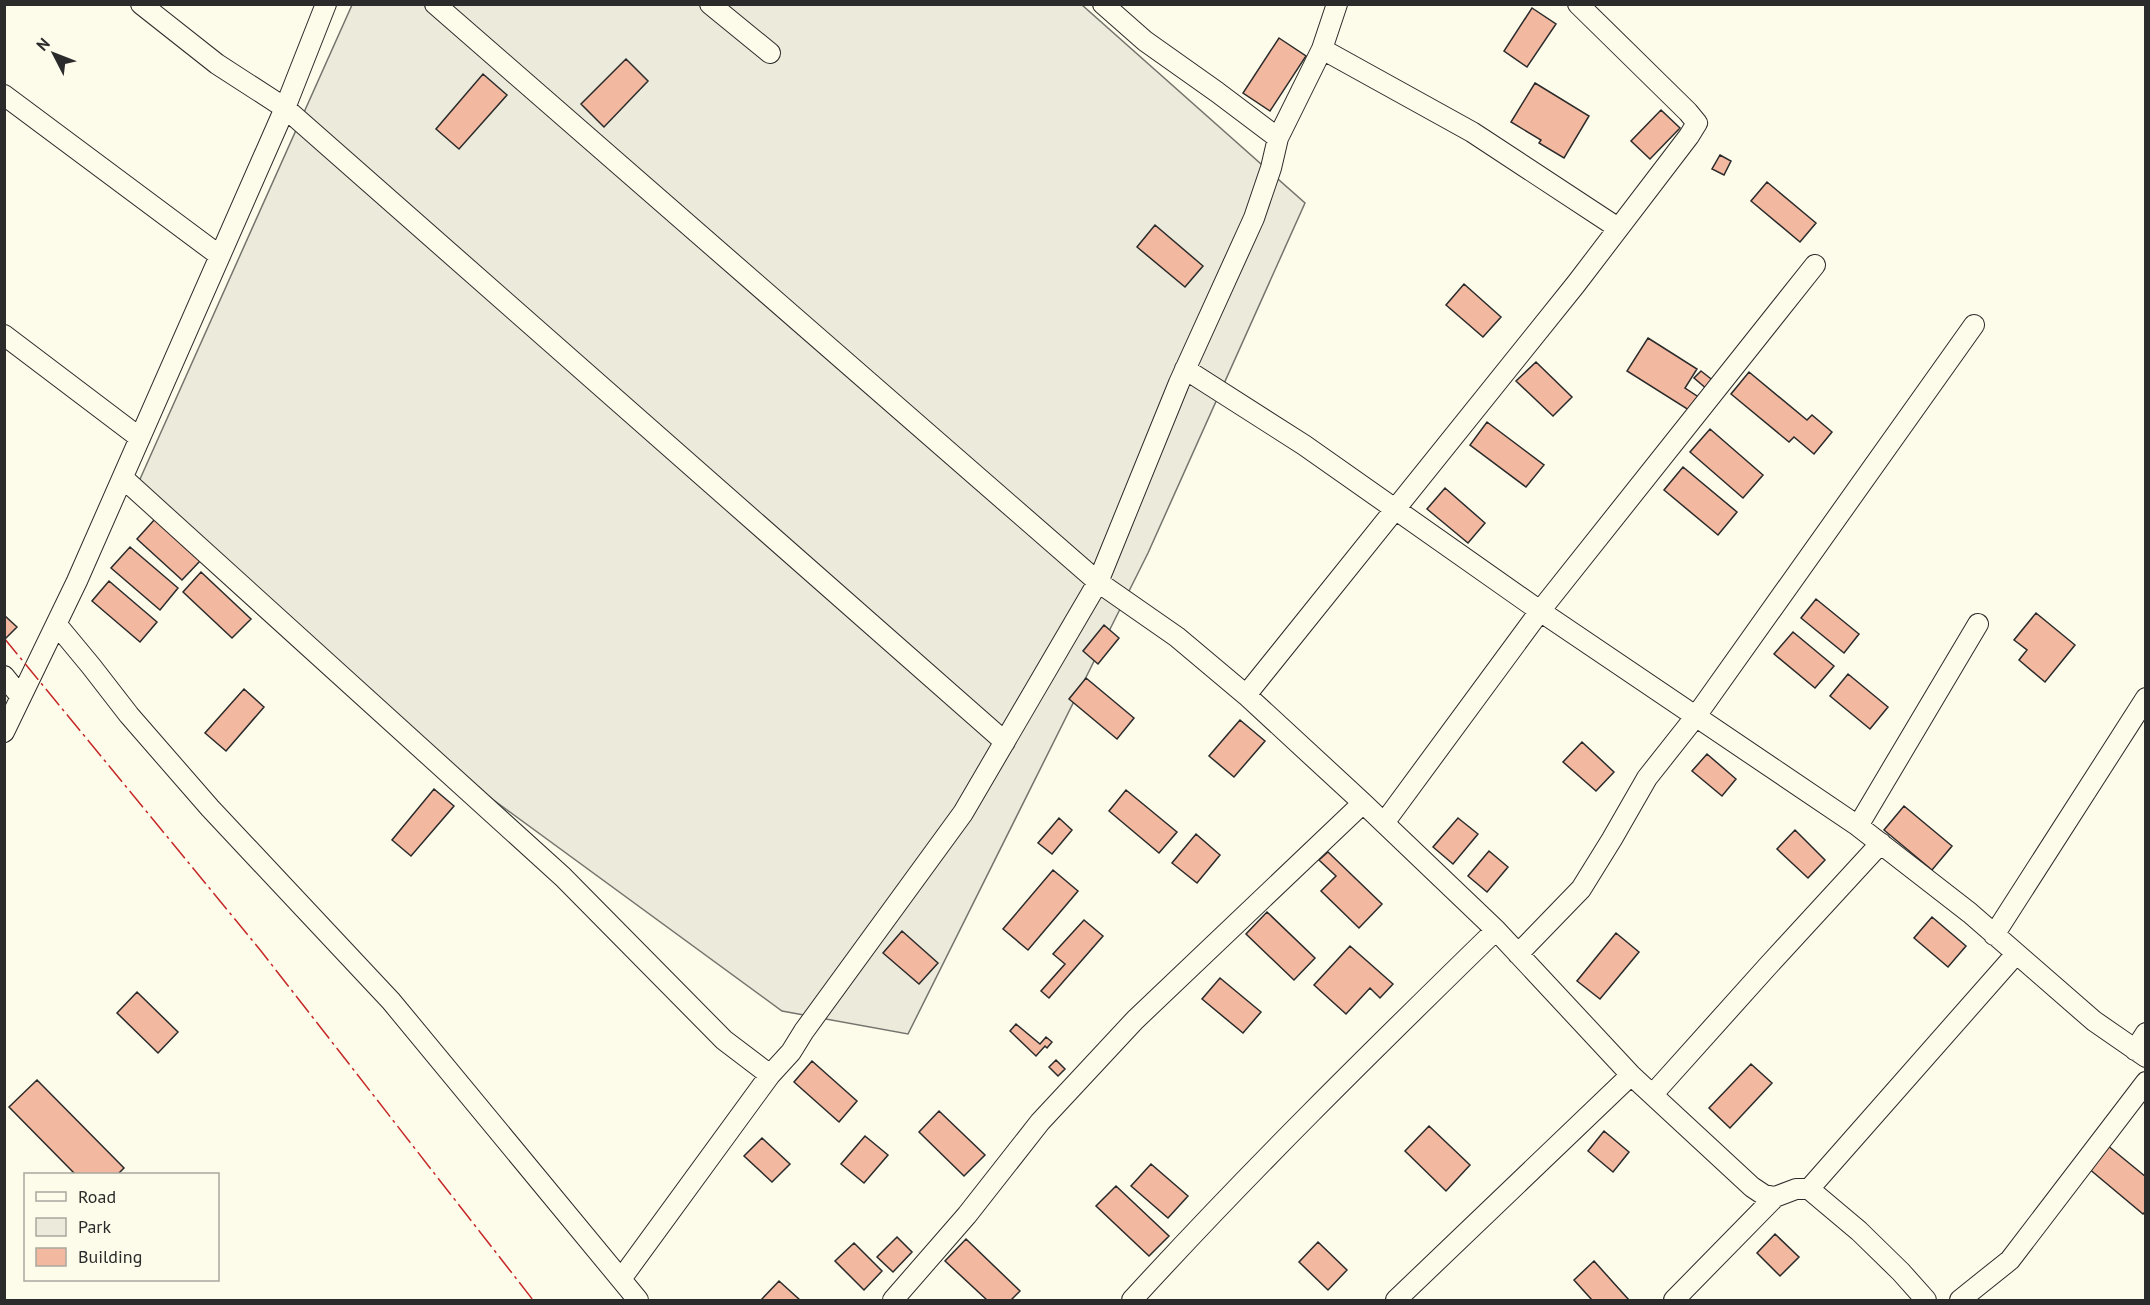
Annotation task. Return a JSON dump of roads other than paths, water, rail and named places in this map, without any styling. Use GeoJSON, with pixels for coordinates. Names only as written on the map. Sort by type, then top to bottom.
{"type":"FeatureCollection","features":[{"type":"Feature","properties":{"kind":"street"},"geometry":{"type":"LineString","coordinates":[[141,4],[217,64],[285,108],[1005,742]]}},
{"type":"Feature","properties":{"kind":"street"},"geometry":{"type":"LineString","coordinates":[[4,732],[57,625],[123,478],[285,108],[326,4]]}},
{"type":"Feature","properties":{"kind":"street"},"geometry":{"type":"LineString","coordinates":[[435,4],[1098,582],[1177,637],[1246,695],[1496,930],[1631,1075],[1752,1187],[1764,1195],[1775,1197]]}},
{"type":"Feature","properties":{"kind":"street"},"geometry":{"type":"LineString","coordinates":[[710,4],[770,53]]}},
{"type":"Feature","properties":{"kind":"street"},"geometry":{"type":"LineString","coordinates":[[1103,4],[1145,41],[1278,138]]}},
{"type":"Feature","properties":{"kind":"street"},"geometry":{"type":"LineString","coordinates":[[621,1279],[770,1075],[791,1052],[963,813],[1098,582],[1185,369],[1254,218],[1271,168],[1278,138],[1322,49],[1337,4]]}},
{"type":"Feature","properties":{"kind":"street"},"geometry":{"type":"LineString","coordinates":[[1246,695],[1618,228],[1689,136],[1696,123],[1688,112],[1578,4]]}},
{"type":"Feature","properties":{"kind":"street"},"geometry":{"type":"LineString","coordinates":[[1322,49],[1472,132],[1618,228]]}},
{"type":"Feature","properties":{"kind":"street"},"geometry":{"type":"LineString","coordinates":[[4,95],[220,256]]}},
{"type":"Feature","properties":{"kind":"street"},"geometry":{"type":"LineString","coordinates":[[1384,823],[1540,611],[1815,265]]}},
{"type":"Feature","properties":{"kind":"street"},"geometry":{"type":"LineString","coordinates":[[1518,954],[1581,889],[1647,778],[1696,716],[1974,325]]}},
{"type":"Feature","properties":{"kind":"street"},"geometry":{"type":"LineString","coordinates":[[4,335],[140,438]]}},
{"type":"Feature","properties":{"kind":"street"},"geometry":{"type":"LineString","coordinates":[[1185,369],[1304,445],[1540,611],[1858,826],[1994,935],[2094,1021],[2140,1053],[2145,1033]]}},
{"type":"Feature","properties":{"kind":"street"},"geometry":{"type":"LineString","coordinates":[[123,478],[564,878],[724,1040],[770,1075]]}},
{"type":"Feature","properties":{"kind":"street"},"geometry":{"type":"LineString","coordinates":[[1858,826],[1978,624]]}},
{"type":"Feature","properties":{"kind":"street"},"geometry":{"type":"LineString","coordinates":[[57,625],[129,715],[210,808],[391,1001],[638,1300]]}},
{"type":"Feature","properties":{"kind":"street"},"geometry":{"type":"LineString","coordinates":[[4,676],[21,697]]}},
{"type":"Feature","properties":{"kind":"street"},"geometry":{"type":"LineString","coordinates":[[1994,935],[2145,698]]}},
{"type":"Feature","properties":{"kind":"street"},"geometry":{"type":"LineString","coordinates":[[893,1300],[967,1215],[1040,1122],[1135,1020],[1363,803]]}},
{"type":"Feature","properties":{"kind":"street"},"geometry":{"type":"LineString","coordinates":[[1653,1095],[1881,843]]}},
{"type":"Feature","properties":{"kind":"street"},"geometry":{"type":"LineString","coordinates":[[1132,1300],[1322,1100],[1496,930]]}},
{"type":"Feature","properties":{"kind":"street"},"geometry":{"type":"LineString","coordinates":[[1809,1189],[2016,954]]}},
{"type":"Feature","properties":{"kind":"street"},"geometry":{"type":"LineString","coordinates":[[1396,1300],[1631,1075]]}},
{"type":"Feature","properties":{"kind":"street"},"geometry":{"type":"LineString","coordinates":[[1960,1300],[2010,1260],[2145,1082]]}},
{"type":"Feature","properties":{"kind":"street"},"geometry":{"type":"LineString","coordinates":[[1674,1300],[1775,1197],[1796,1189],[1809,1189],[1859,1231],[1902,1272],[1926,1300]]}}]}
